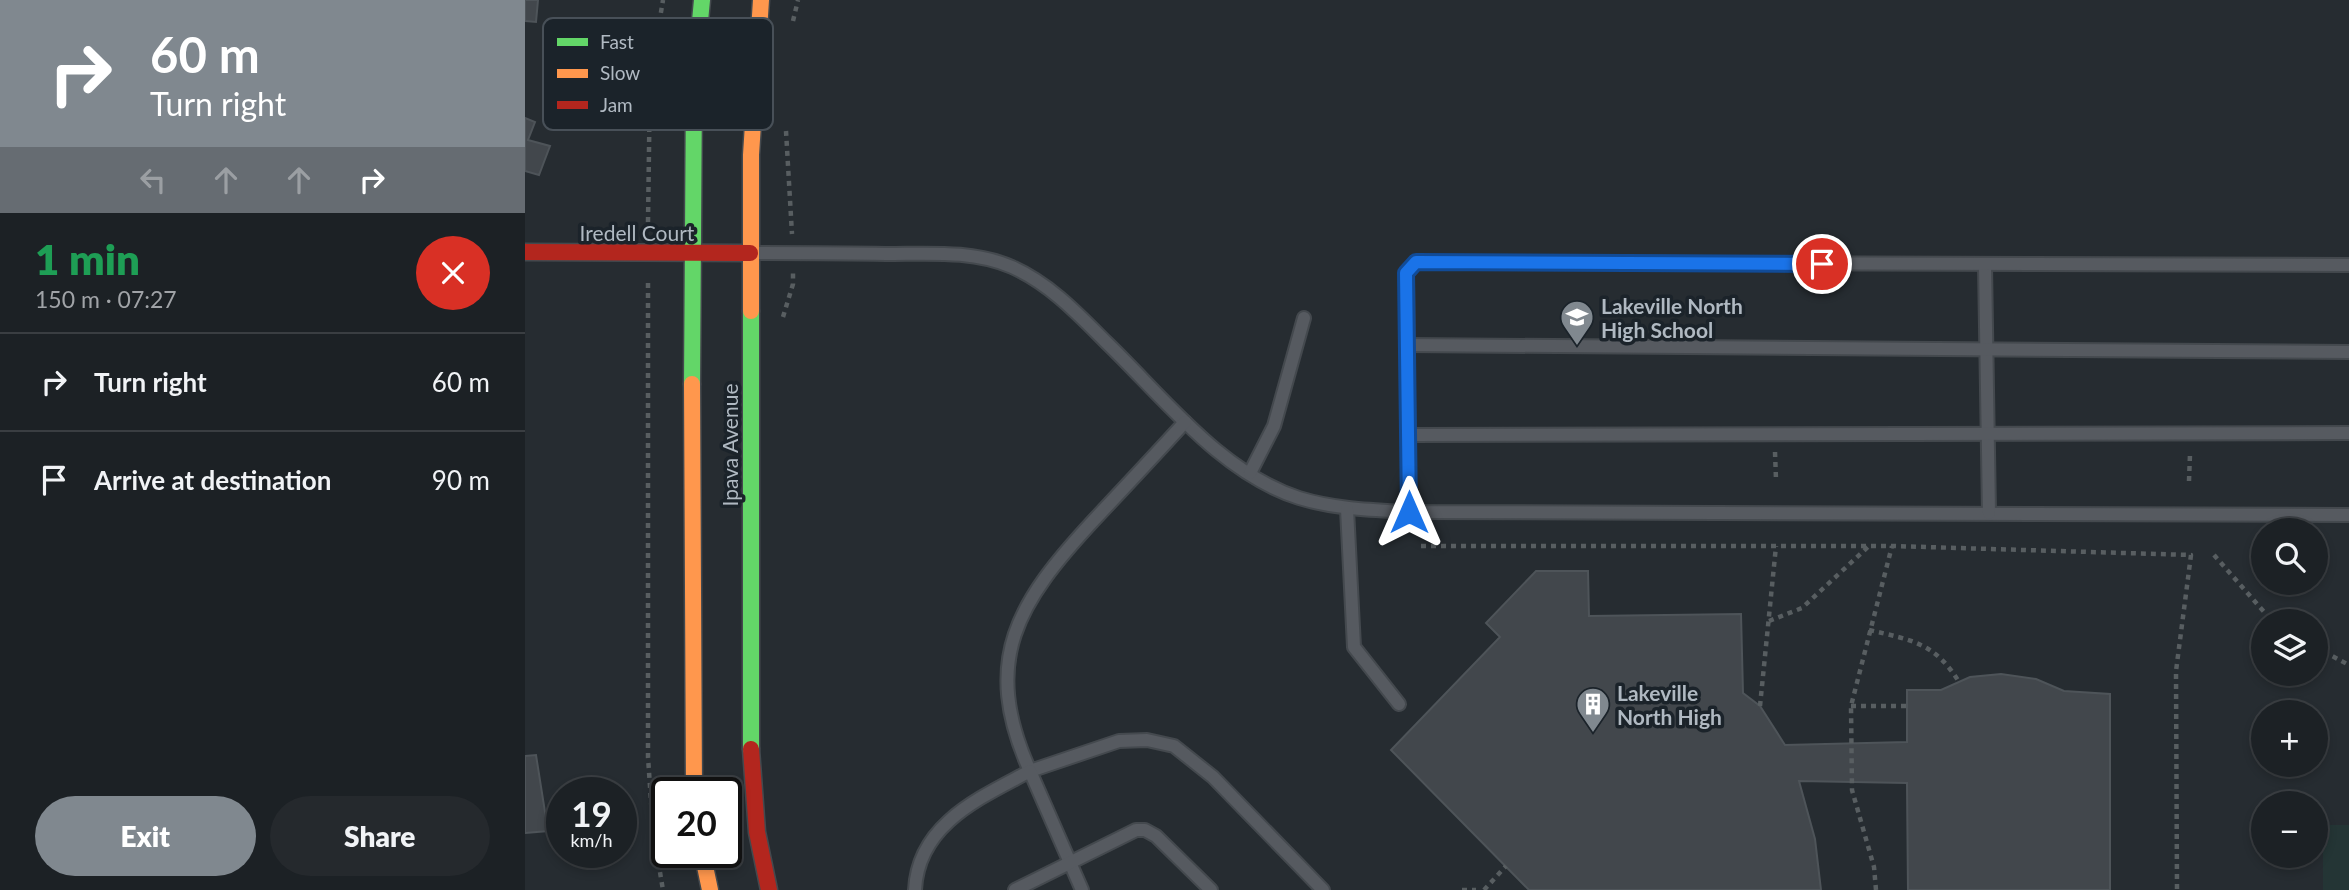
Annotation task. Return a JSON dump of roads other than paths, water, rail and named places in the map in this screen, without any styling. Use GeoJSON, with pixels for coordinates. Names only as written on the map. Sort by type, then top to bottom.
{"type":"FeatureCollection","features":[{"type":"Feature","properties":{"kind":"street","name":"Ipava Avenue"},"geometry":{"type":"LineString","coordinates":[[700,18],[702,0]]}},
{"type":"Feature","properties":{"kind":"street","name":"Ipava Avenue"},"geometry":{"type":"LineString","coordinates":[[759,18],[761,0]]}},
{"type":"Feature","properties":{"kind":"street","name":"Ipava Avenue"},"geometry":{"type":"LineString","coordinates":[[693,130],[694,777]]}},
{"type":"Feature","properties":{"kind":"street","name":"Ipava Avenue"},"geometry":{"type":"LineString","coordinates":[[753,130],[750,253],[750,733],[757,832],[769,890]]}},
{"type":"Feature","properties":{"kind":"street","name":"Iredell Court"},"geometry":{"type":"LineString","coordinates":[[525,252],[648,255],[750,253]]}},
{"type":"Feature","properties":{"kind":"street"},"geometry":{"type":"LineString","coordinates":[[705,868],[710,890]]}},
{"type":"Feature","properties":{"kind":"lane"},"geometry":{"type":"LineString","coordinates":[[750,253],[949,254],[982,258],[1011,267],[1042,283],[1067,304],[1185,422],[1250,473],[1298,497],[1347,509],[1409,512],[2349,515]]}},
{"type":"Feature","properties":{"kind":"lane"},"geometry":{"type":"LineString","coordinates":[[1409,512],[1406,273],[1416,262],[2349,265]]}},
{"type":"Feature","properties":{"kind":"lane"},"geometry":{"type":"LineString","coordinates":[[1985,265],[1989,513]]}},
{"type":"Feature","properties":{"kind":"lane"},"geometry":{"type":"LineString","coordinates":[[1250,473],[1274,426],[1304,318]]}},
{"type":"Feature","properties":{"kind":"lane"},"geometry":{"type":"LineString","coordinates":[[1407,345],[2349,352]]}},
{"type":"Feature","properties":{"kind":"lane"},"geometry":{"type":"LineString","coordinates":[[1082,890],[1030,771],[1010,717],[1007,685],[1009,656],[1017,625],[1029,599],[1057,560],[1185,422]]}},
{"type":"Feature","properties":{"kind":"lane"},"geometry":{"type":"LineString","coordinates":[[1409,435],[2349,433]]}},
{"type":"Feature","properties":{"kind":"lane"},"geometry":{"type":"LineString","coordinates":[[1347,509],[1354,647],[1399,704]]}},
{"type":"Feature","properties":{"kind":"lane"},"geometry":{"type":"LineString","coordinates":[[915,890],[925,852],[942,825],[964,806],[1030,771],[1119,741],[1147,740],[1174,746],[1193,758],[1323,890]]}},
{"type":"Feature","properties":{"kind":"lane"},"geometry":{"type":"LineString","coordinates":[[1014,890],[1136,830],[1146,830],[1156,836],[1211,890]]}},
{"type":"Feature","properties":{"kind":"place","name":"Lakeville North High School"},"geometry":{"type":"Point","coordinates":[1577,347]}},
{"type":"Feature","properties":{"kind":"place","name":"Lakeville North High"},"geometry":{"type":"Point","coordinates":[1593,734]}}]}
